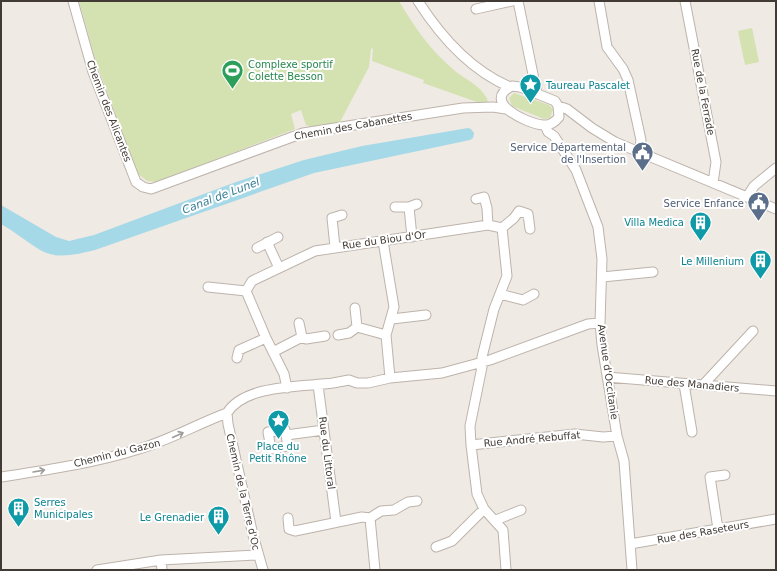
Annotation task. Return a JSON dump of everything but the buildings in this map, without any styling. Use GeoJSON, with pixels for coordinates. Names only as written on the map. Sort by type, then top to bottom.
{"type":"FeatureCollection","features":[{"type":"Feature","properties":{"kind":"street","name":"Chemin des Alicantes"},"geometry":{"type":"LineString","coordinates":[[74,1],[93,72],[136,182],[143,187],[151,189]]}},
{"type":"Feature","properties":{"kind":"street"},"geometry":{"type":"LineString","coordinates":[[418,1],[431,21],[448,41],[468,61],[496,81],[510,87],[520,87],[555,101],[558,106],[573,114],[615,142],[776,209]]}},
{"type":"Feature","properties":{"kind":"street"},"geometry":{"type":"LineString","coordinates":[[476,9],[512,1]]}},
{"type":"Feature","properties":{"kind":"street"},"geometry":{"type":"LineString","coordinates":[[518,1],[532,79],[537,94]]}},
{"type":"Feature","properties":{"kind":"street"},"geometry":{"type":"LineString","coordinates":[[599,1],[607,47],[623,69],[628,80],[641,140],[640,153]]}},
{"type":"Feature","properties":{"kind":"street","name":"Rue de la Ferrade"},"geometry":{"type":"LineString","coordinates":[[686,1],[716,162],[713,183]]}},
{"type":"Feature","properties":{"kind":"street"},"geometry":{"type":"LineString","coordinates":[[520,87],[532,79]]}},
{"type":"Feature","properties":{"kind":"street"},"geometry":{"type":"LineString","coordinates":[[496,81],[510,113],[553,122],[573,114]]}},
{"type":"Feature","properties":{"kind":"street","name":"Chemin des Cabanettes"},"geometry":{"type":"LineString","coordinates":[[151,189],[303,133],[463,108],[493,107],[504,102],[507,89],[510,87]]}},
{"type":"Feature","properties":{"kind":"street","name":"Avenue d'Occitanie"},"geometry":{"type":"LineString","coordinates":[[558,106],[553,122],[555,127],[554,136],[576,170],[598,227],[602,259],[600,323],[617,436],[624,461],[632,570]]}},
{"type":"Feature","properties":{"kind":"street"},"geometry":{"type":"LineString","coordinates":[[747,197],[754,186],[776,168]]}},
{"type":"Feature","properties":{"kind":"street"},"geometry":{"type":"LineString","coordinates":[[476,199],[484,197],[486,201],[488,225]]}},
{"type":"Feature","properties":{"kind":"street"},"geometry":{"type":"LineString","coordinates":[[395,207],[413,205],[412,237]]}},
{"type":"Feature","properties":{"kind":"street"},"geometry":{"type":"LineString","coordinates":[[506,570],[503,530],[496,520],[484,509],[477,494],[470,426],[494,309],[507,276],[502,228],[514,218],[519,211],[528,214],[530,229]]}},
{"type":"Feature","properties":{"kind":"street"},"geometry":{"type":"LineString","coordinates":[[335,247],[332,218],[342,215]]}},
{"type":"Feature","properties":{"kind":"street","name":"Rue du Biou d'Or"},"geometry":{"type":"LineString","coordinates":[[246,291],[252,281],[304,255],[335,247],[488,225],[502,228]]}},
{"type":"Feature","properties":{"kind":"street"},"geometry":{"type":"LineString","coordinates":[[257,248],[278,237]]}},
{"type":"Feature","properties":{"kind":"street"},"geometry":{"type":"LineString","coordinates":[[383,241],[394,308],[386,335],[390,378]]}},
{"type":"Feature","properties":{"kind":"street"},"geometry":{"type":"LineString","coordinates":[[267,242],[279,268]]}},
{"type":"Feature","properties":{"kind":"street"},"geometry":{"type":"LineString","coordinates":[[602,277],[653,272]]}},
{"type":"Feature","properties":{"kind":"street"},"geometry":{"type":"LineString","coordinates":[[208,286],[246,291],[266,338],[284,374],[287,388]]}},
{"type":"Feature","properties":{"kind":"street"},"geometry":{"type":"LineString","coordinates":[[500,294],[523,300],[534,294]]}},
{"type":"Feature","properties":{"kind":"street"},"geometry":{"type":"LineString","coordinates":[[355,308],[357,327]]}},
{"type":"Feature","properties":{"kind":"street"},"geometry":{"type":"LineString","coordinates":[[392,318],[426,315]]}},
{"type":"Feature","properties":{"kind":"street"},"geometry":{"type":"LineString","coordinates":[[299,323],[302,337]]}},
{"type":"Feature","properties":{"kind":"street"},"geometry":{"type":"LineString","coordinates":[[227,413],[242,398],[262,391],[318,385],[339,381],[368,382],[390,378],[442,373],[482,362],[588,324],[600,323]]}},
{"type":"Feature","properties":{"kind":"street"},"geometry":{"type":"LineString","coordinates":[[357,327],[386,335]]}},
{"type":"Feature","properties":{"kind":"street"},"geometry":{"type":"LineString","coordinates":[[338,335],[349,333],[357,327]]}},
{"type":"Feature","properties":{"kind":"street"},"geometry":{"type":"LineString","coordinates":[[703,385],[754,331]]}},
{"type":"Feature","properties":{"kind":"street"},"geometry":{"type":"LineString","coordinates":[[273,352],[302,337],[306,339],[325,336]]}},
{"type":"Feature","properties":{"kind":"street"},"geometry":{"type":"LineString","coordinates":[[237,358],[240,350],[266,338]]}},
{"type":"Feature","properties":{"kind":"street","name":"Rue des Manadiers"},"geometry":{"type":"LineString","coordinates":[[607,377],[776,391]]}},
{"type":"Feature","properties":{"kind":"street"},"geometry":{"type":"LineString","coordinates":[[684,384],[692,432]]}},
{"type":"Feature","properties":{"kind":"street","name":"Rue du Littoral"},"geometry":{"type":"LineString","coordinates":[[318,385],[336,522]]}},
{"type":"Feature","properties":{"kind":"street","name":"Chemin du Gazon"},"geometry":{"type":"LineString","coordinates":[[1,478],[112,457],[164,441],[227,413]]}},
{"type":"Feature","properties":{"kind":"street","name":"Chemin de la Terre d'Oc"},"geometry":{"type":"LineString","coordinates":[[227,413],[228,424],[257,555],[263,570]]}},
{"type":"Feature","properties":{"kind":"street"},"geometry":{"type":"LineString","coordinates":[[286,435],[324,430]]}},
{"type":"Feature","properties":{"kind":"street","name":"Rue André Rebuffat"},"geometry":{"type":"LineString","coordinates":[[471,445],[575,434],[603,437],[617,436]]}},
{"type":"Feature","properties":{"kind":"street"},"geometry":{"type":"LineString","coordinates":[[718,529],[710,477],[725,475]]}},
{"type":"Feature","properties":{"kind":"street"},"geometry":{"type":"LineString","coordinates":[[288,518],[289,529],[295,531],[362,517],[370,518],[381,511],[394,510],[408,502],[416,501]]}},
{"type":"Feature","properties":{"kind":"street"},"geometry":{"type":"LineString","coordinates":[[436,547],[452,542],[484,509]]}},
{"type":"Feature","properties":{"kind":"street"},"geometry":{"type":"LineString","coordinates":[[496,520],[521,510]]}},
{"type":"Feature","properties":{"kind":"street"},"geometry":{"type":"LineString","coordinates":[[370,518],[375,570]]}},
{"type":"Feature","properties":{"kind":"street","name":"Rue des Raseteurs"},"geometry":{"type":"LineString","coordinates":[[630,544],[776,519]]}},
{"type":"Feature","properties":{"kind":"street"},"geometry":{"type":"LineString","coordinates":[[97,570],[161,560],[257,555]]}},
{"type":"Feature","properties":{"kind":"street"},"geometry":{"type":"LineString","coordinates":[[161,560],[162,570]]}},
{"type":"Feature","properties":{"kind":"green space","name":"Complexe sportif Colette Besson"},"geometry":{"type":"Polygon","coordinates":[[[79,1],[399,1],[417,30],[438,55],[455,71],[479,88],[483,92],[488,102],[477,102],[423,83],[424,80],[372,61],[373,48],[371,49],[369,67],[340,122],[312,127],[306,125],[301,110],[291,114],[295,129],[157,182],[147,181],[137,173],[96,62],[79,1]]]}},
{"type":"Feature","properties":{"kind":"green space"},"geometry":{"type":"Polygon","coordinates":[[[752,28],[759,62],[745,65],[738,31],[752,28]]]}},
{"type":"Feature","properties":{"kind":"green space"},"geometry":{"type":"Polygon","coordinates":[[[514,93],[549,105],[553,109],[550,118],[544,119],[512,106],[509,98],[514,93]]]}},
{"type":"Feature","properties":{"kind":"water","name":"Canal de Lunel"},"geometry":{"type":"Polygon","coordinates":[[[468,128],[474,133],[473,138],[470,140],[314,173],[95,250],[82,253],[53,255],[47,253],[1,224],[1,205],[56,237],[69,241],[94,235],[236,182],[304,160],[362,146],[468,128]]]}},
{"type":"Feature","properties":{"kind":"place","name":"Complexe sportif Colette Besson"},"geometry":{"type":"Point","coordinates":[232,90]}},
{"type":"Feature","properties":{"kind":"place","name":"Taureau Pascalet"},"geometry":{"type":"Point","coordinates":[530,104]}},
{"type":"Feature","properties":{"kind":"place","name":"Service Départemental de l'Insertion"},"geometry":{"type":"Point","coordinates":[642,172]}},
{"type":"Feature","properties":{"kind":"place","name":"Service Enfance"},"geometry":{"type":"Point","coordinates":[759,222]}},
{"type":"Feature","properties":{"kind":"place","name":"Villa Medica"},"geometry":{"type":"Point","coordinates":[700,242]}},
{"type":"Feature","properties":{"kind":"place","name":"Le Millenium"},"geometry":{"type":"Point","coordinates":[760,280]}},
{"type":"Feature","properties":{"kind":"place","name":"Place du Petit Rhône"},"geometry":{"type":"Point","coordinates":[278,440]}},
{"type":"Feature","properties":{"kind":"place","name":"Serres Municipales"},"geometry":{"type":"Point","coordinates":[18,528]}},
{"type":"Feature","properties":{"kind":"place","name":"Le Grenadier"},"geometry":{"type":"Point","coordinates":[219,536]}}]}
